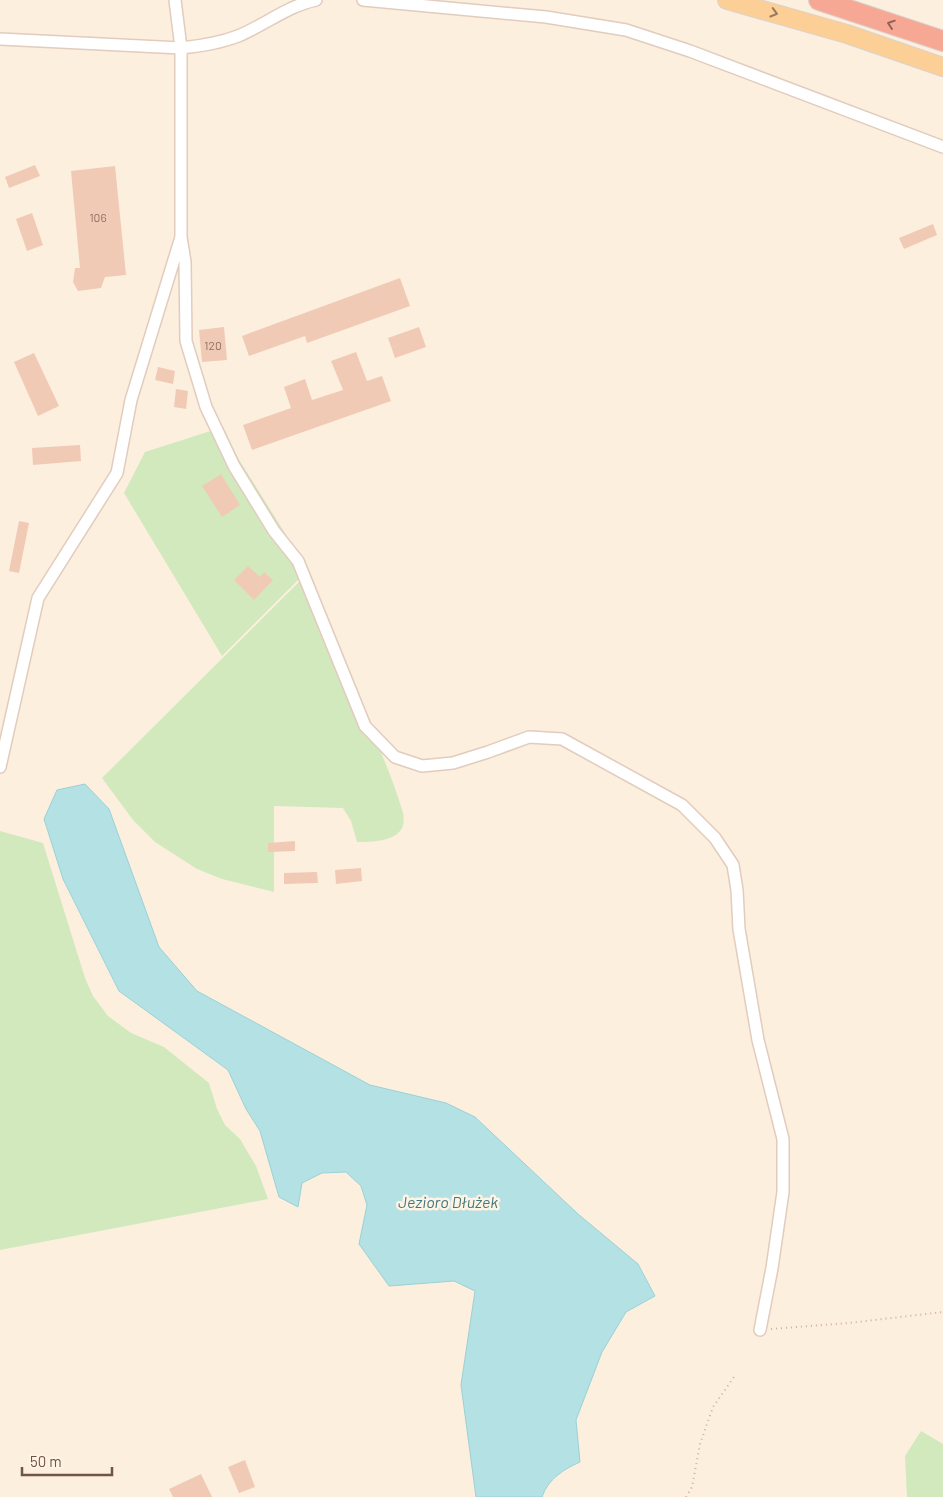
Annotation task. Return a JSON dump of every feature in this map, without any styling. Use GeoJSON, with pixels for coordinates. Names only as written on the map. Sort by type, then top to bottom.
{"type":"FeatureCollection","features":[{"type":"Feature","properties":{"kind":"highway"},"geometry":{"type":"LineString","coordinates":[[819,0],[943,41]]}},
{"type":"Feature","properties":{"kind":"main road"},"geometry":{"type":"LineString","coordinates":[[727,0],[847,34],[943,67]]}},
{"type":"Feature","properties":{"kind":"street"},"geometry":{"type":"LineString","coordinates":[[175,0],[181,48],[181,237],[185,262],[186,341],[206,407],[234,466],[274,531],[298,561],[365,726],[395,757],[422,766],[453,763],[529,737],[562,739],[682,805],[715,838],[733,865],[737,890],[739,929],[758,1040],[783,1139],[783,1192],[772,1268],[760,1330]]}},
{"type":"Feature","properties":{"kind":"street"},"geometry":{"type":"LineString","coordinates":[[0,39],[181,48],[200,46],[239,35],[292,8],[316,0]]}},
{"type":"Feature","properties":{"kind":"street"},"geometry":{"type":"LineString","coordinates":[[364,0],[546,17],[626,30],[690,51],[943,147]]}},
{"type":"Feature","properties":{"kind":"street"},"geometry":{"type":"LineString","coordinates":[[0,766],[38,598],[117,472],[131,400],[181,237]]}},
{"type":"Feature","properties":{"kind":"path"},"geometry":{"type":"LineString","coordinates":[[760,1330],[849,1323],[943,1312]]}},
{"type":"Feature","properties":{"kind":"path"},"geometry":{"type":"LineString","coordinates":[[686,1497],[692,1487],[700,1444],[713,1407],[734,1377]]}},
{"type":"Feature","properties":{"kind":"green space"},"geometry":{"type":"Polygon","coordinates":[[[223,427],[238,458],[308,570],[222,656],[124,493],[145,452],[223,427]]]}},
{"type":"Feature","properties":{"kind":"green space"},"geometry":{"type":"Polygon","coordinates":[[[309,572],[394,785],[404,818],[402,828],[394,836],[388,839],[357,842],[351,821],[343,808],[274,806],[274,892],[222,879],[197,869],[155,842],[133,820],[102,778],[309,572]]]}},
{"type":"Feature","properties":{"kind":"green space"},"geometry":{"type":"Polygon","coordinates":[[[0,831],[43,843],[85,978],[93,996],[108,1016],[131,1033],[164,1047],[209,1083],[217,1109],[225,1125],[240,1139],[256,1166],[268,1199],[0,1250],[0,831]]]}},
{"type":"Feature","properties":{"kind":"green space"},"geometry":{"type":"Polygon","coordinates":[[[921,1431],[943,1444],[943,1497],[907,1497],[905,1456],[921,1431]]]}},
{"type":"Feature","properties":{"kind":"water","name":"Jezioro Dłużek"},"geometry":{"type":"Polygon","coordinates":[[[85,784],[109,809],[159,947],[197,991],[370,1085],[446,1103],[475,1117],[578,1214],[638,1264],[655,1296],[626,1312],[602,1352],[576,1420],[580,1462],[557,1475],[548,1485],[542,1497],[476,1497],[461,1385],[475,1291],[454,1281],[389,1286],[359,1244],[367,1205],[361,1186],[346,1172],[322,1173],[302,1183],[298,1207],[279,1197],[260,1131],[246,1109],[228,1070],[119,991],[63,879],[44,819],[57,790],[85,784]]]}},
{"type":"Feature","properties":{"kind":"building"},"geometry":{"type":"Polygon","coordinates":[[[35,165],[40,176],[9,188],[5,177],[35,165]]]}},
{"type":"Feature","properties":{"kind":"building"},"geometry":{"type":"Polygon","coordinates":[[[115,166],[126,275],[105,277],[101,288],[78,291],[73,282],[75,268],[80,268],[71,171],[115,166]]]}},
{"type":"Feature","properties":{"kind":"building"},"geometry":{"type":"Polygon","coordinates":[[[32,213],[43,245],[27,251],[16,219],[32,213]]]}},
{"type":"Feature","properties":{"kind":"building"},"geometry":{"type":"Polygon","coordinates":[[[933,224],[937,235],[904,249],[899,238],[933,224]]]}},
{"type":"Feature","properties":{"kind":"building"},"geometry":{"type":"Polygon","coordinates":[[[400,278],[410,306],[307,343],[305,336],[249,356],[242,336],[400,278]]]}},
{"type":"Feature","properties":{"kind":"building"},"geometry":{"type":"Polygon","coordinates":[[[224,327],[227,360],[202,362],[199,330],[224,327]]]}},
{"type":"Feature","properties":{"kind":"building"},"geometry":{"type":"Polygon","coordinates":[[[419,327],[426,347],[395,358],[388,338],[419,327]]]}},
{"type":"Feature","properties":{"kind":"building"},"geometry":{"type":"Polygon","coordinates":[[[356,352],[367,381],[382,376],[391,401],[252,450],[243,425],[291,408],[284,387],[305,379],[312,400],[343,390],[331,361],[356,352]]]}},
{"type":"Feature","properties":{"kind":"building"},"geometry":{"type":"Polygon","coordinates":[[[34,353],[59,406],[38,416],[14,362],[34,353]]]}},
{"type":"Feature","properties":{"kind":"building"},"geometry":{"type":"Polygon","coordinates":[[[158,367],[175,371],[173,384],[155,380],[158,367]]]}},
{"type":"Feature","properties":{"kind":"building"},"geometry":{"type":"Polygon","coordinates":[[[176,389],[188,391],[186,409],[174,407],[176,389]]]}},
{"type":"Feature","properties":{"kind":"building"},"geometry":{"type":"Polygon","coordinates":[[[80,445],[81,461],[33,465],[32,448],[80,445]]]}},
{"type":"Feature","properties":{"kind":"building"},"geometry":{"type":"Polygon","coordinates":[[[221,474],[240,505],[222,517],[202,486],[221,474]]]}},
{"type":"Feature","properties":{"kind":"building"},"geometry":{"type":"Polygon","coordinates":[[[19,521],[29,523],[19,573],[9,571],[19,521]]]}},
{"type":"Feature","properties":{"kind":"building"},"geometry":{"type":"Polygon","coordinates":[[[248,566],[260,577],[264,572],[273,580],[254,600],[234,580],[248,566]]]}},
{"type":"Feature","properties":{"kind":"building"},"geometry":{"type":"Polygon","coordinates":[[[295,841],[295,851],[268,852],[268,843],[295,841]]]}},
{"type":"Feature","properties":{"kind":"building"},"geometry":{"type":"Polygon","coordinates":[[[361,868],[362,881],[336,884],[335,870],[361,868]]]}},
{"type":"Feature","properties":{"kind":"building"},"geometry":{"type":"Polygon","coordinates":[[[317,872],[318,883],[284,884],[284,873],[317,872]]]}},
{"type":"Feature","properties":{"kind":"building"},"geometry":{"type":"Polygon","coordinates":[[[245,1460],[255,1487],[239,1493],[228,1467],[245,1460]]]}},
{"type":"Feature","properties":{"kind":"building"},"geometry":{"type":"Polygon","coordinates":[[[201,1474],[212,1497],[173,1497],[169,1489],[201,1474]]]}}]}
